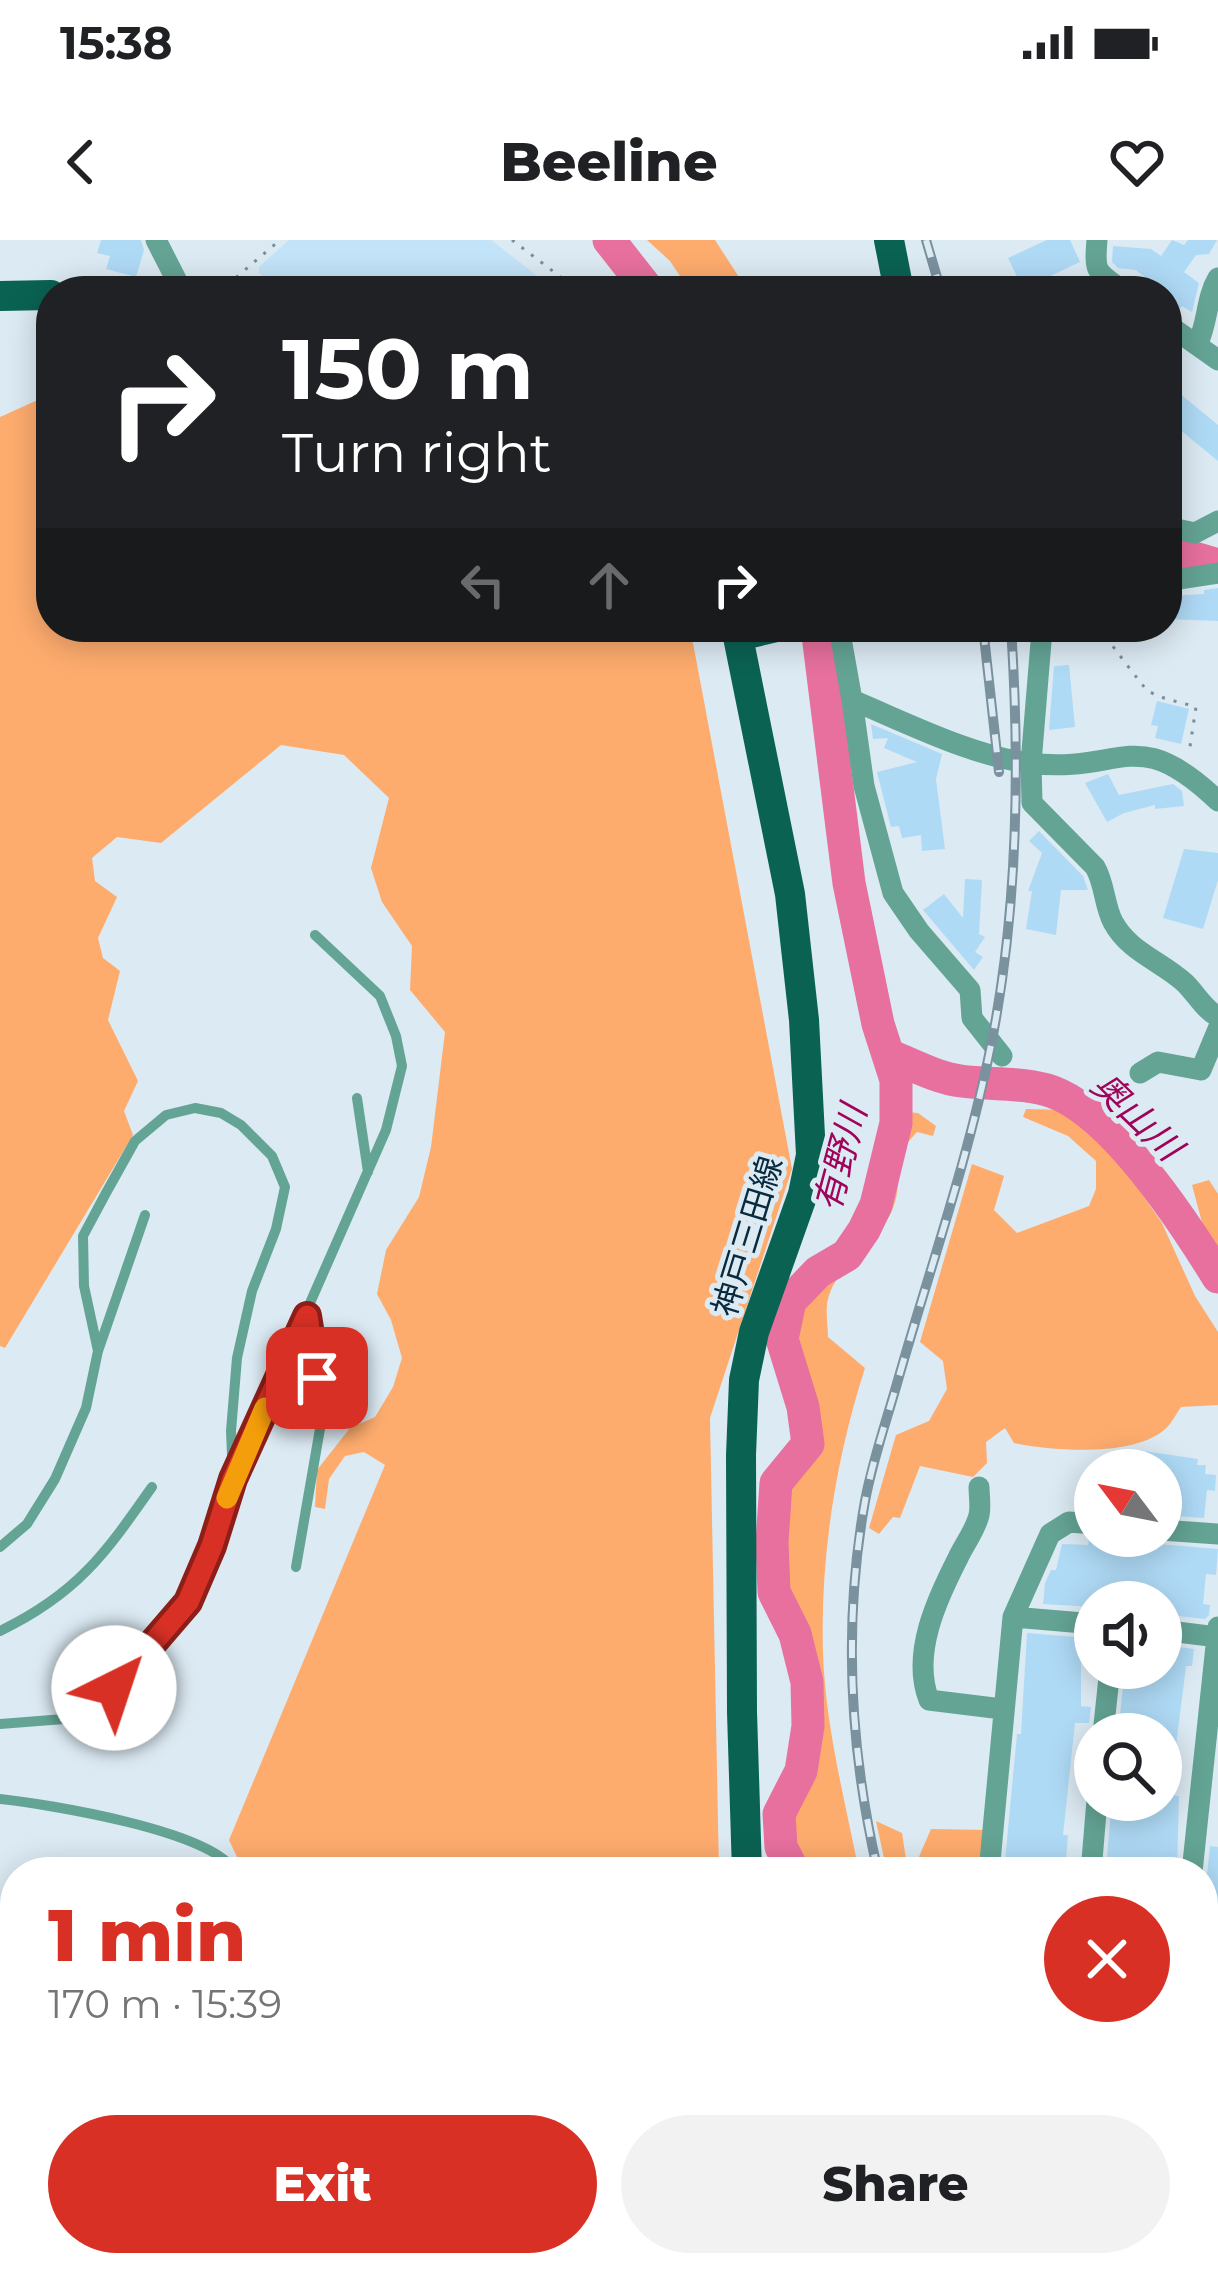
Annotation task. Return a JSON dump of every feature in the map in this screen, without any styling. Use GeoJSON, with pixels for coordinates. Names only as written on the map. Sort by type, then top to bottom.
{"type":"FeatureCollection","features":[{"type":"Feature","properties":{"kind":"main road"},"geometry":{"type":"LineString","coordinates":[[890,240],[896,276]]}},
{"type":"Feature","properties":{"kind":"main road"},"geometry":{"type":"LineString","coordinates":[[0,296],[36,296]]}},
{"type":"Feature","properties":{"kind":"main road","name":"神戸三田線"},"geometry":{"type":"LineString","coordinates":[[747,1857],[742,1712],[744,1380],[754,1332],[803,1194],[811,1155],[804,1020],[755,642]]}},
{"type":"Feature","properties":{"kind":"street"},"geometry":{"type":"LineString","coordinates":[[156,240],[181,276]]}},
{"type":"Feature","properties":{"kind":"street"},"geometry":{"type":"LineString","coordinates":[[1095,276],[1097,240]]}},
{"type":"Feature","properties":{"kind":"street"},"geometry":{"type":"LineString","coordinates":[[1198,344],[1218,278]]}},
{"type":"Feature","properties":{"kind":"street"},"geometry":{"type":"LineString","coordinates":[[1182,334],[1218,360]]}},
{"type":"Feature","properties":{"kind":"street"},"geometry":{"type":"LineString","coordinates":[[1182,530],[1195,533],[1218,521]]}},
{"type":"Feature","properties":{"kind":"street"},"geometry":{"type":"LineString","coordinates":[[1182,579],[1218,573]]}},
{"type":"Feature","properties":{"kind":"street"},"geometry":{"type":"LineString","coordinates":[[841,642],[864,785],[893,892],[919,931],[970,990],[972,1018],[1002,1056]]}},
{"type":"Feature","properties":{"kind":"street"},"geometry":{"type":"LineString","coordinates":[[1041,642],[1032,802],[1095,867],[1111,919],[1130,946],[1184,982],[1218,1018]]}},
{"type":"Feature","properties":{"kind":"street"},"geometry":{"type":"LineString","coordinates":[[852,700],[987,753],[1031,764],[1156,756],[1187,772],[1218,801]]}},
{"type":"Feature","properties":{"kind":"street"},"geometry":{"type":"LineString","coordinates":[[1140,1073],[1158,1062],[1201,1070],[1218,1029]]}},
{"type":"Feature","properties":{"kind":"street"},"geometry":{"type":"LineString","coordinates":[[979,1487],[979,1516],[942,1589],[922,1644],[923,1685],[928,1700],[1003,1708]]}},
{"type":"Feature","properties":{"kind":"street"},"geometry":{"type":"LineString","coordinates":[[990,1857],[1013,1617],[1050,1534],[1074,1522]]}},
{"type":"Feature","properties":{"kind":"street"},"geometry":{"type":"LineString","coordinates":[[1182,1531],[1218,1534]]}},
{"type":"Feature","properties":{"kind":"street"},"geometry":{"type":"LineString","coordinates":[[1013,1617],[1074,1622]]}},
{"type":"Feature","properties":{"kind":"street"},"geometry":{"type":"LineString","coordinates":[[1182,1631],[1217,1633],[1194,1857]]}},
{"type":"Feature","properties":{"kind":"street"},"geometry":{"type":"LineString","coordinates":[[1091,1857],[1095,1821]]}},
{"type":"Feature","properties":{"kind":"lane"},"geometry":{"type":"LineString","coordinates":[[0,1724],[64,1719],[98,1704],[188,1602],[233,1479],[386,1130],[402,1066],[396,1036],[380,996],[315,935]]}},
{"type":"Feature","properties":{"kind":"lane"},"geometry":{"type":"LineString","coordinates":[[358,1098],[368,1173]]}},
{"type":"Feature","properties":{"kind":"lane"},"geometry":{"type":"LineString","coordinates":[[98,1352],[85,1286],[83,1236],[135,1141],[166,1115],[195,1108],[220,1113],[241,1125],[272,1156],[285,1187],[276,1229],[252,1291],[237,1358],[233,1479]]}},
{"type":"Feature","properties":{"kind":"lane"},"geometry":{"type":"LineString","coordinates":[[0,1547],[27,1524],[56,1479],[86,1408],[98,1352],[145,1215]]}},
{"type":"Feature","properties":{"kind":"lane"},"geometry":{"type":"LineString","coordinates":[[296,1567],[321,1423],[307,1316]]}},
{"type":"Feature","properties":{"kind":"lane"},"geometry":{"type":"LineString","coordinates":[[0,1631],[42,1611],[100,1562],[152,1486]]}},
{"type":"Feature","properties":{"kind":"lane"},"geometry":{"type":"LineString","coordinates":[[0,1799],[130,1821],[225,1857]]}},
{"type":"Feature","properties":{"kind":"path"},"geometry":{"type":"LineString","coordinates":[[238,276],[280,240]]}},
{"type":"Feature","properties":{"kind":"path"},"geometry":{"type":"LineString","coordinates":[[512,240],[559,276]]}},
{"type":"Feature","properties":{"kind":"path"},"geometry":{"type":"LineString","coordinates":[[1107,642],[1122,653],[1145,690],[1196,707],[1187,772]]}},
{"type":"Feature","properties":{"kind":"shaded area"},"geometry":{"type":"Polygon","coordinates":[[[289,240],[491,240],[538,276],[263,276],[259,267],[289,240]]]}},
{"type":"Feature","properties":{"kind":"shaded area"},"geometry":{"type":"Polygon","coordinates":[[[647,240],[715,240],[738,276],[680,276],[647,240]]]}},
{"type":"Feature","properties":{"kind":"shaded area"},"geometry":{"type":"Polygon","coordinates":[[[36,401],[36,642],[693,642],[792,1169],[710,1418],[719,1857],[237,1857],[229,1840],[385,1465],[364,1452],[345,1456],[329,1479],[325,1509],[315,1507],[317,1470],[350,1428],[375,1417],[393,1387],[402,1358],[377,1294],[386,1250],[419,1197],[431,1147],[445,1032],[410,990],[412,946],[382,902],[371,868],[389,798],[344,755],[281,745],[161,843],[117,837],[92,858],[95,881],[117,897],[98,938],[103,958],[120,971],[108,1020],[138,1081],[124,1111],[133,1135],[5,1348],[0,1346],[0,417],[36,401]]]}},
{"type":"Feature","properties":{"kind":"shaded area"},"geometry":{"type":"Polygon","coordinates":[[[1026,1109],[1067,1110],[1120,1150],[1218,1332],[1218,1405],[1181,1407],[1167,1428],[1150,1439],[1113,1448],[1070,1450],[1014,1443],[1005,1428],[986,1442],[987,1463],[973,1477],[920,1466],[900,1518],[893,1517],[879,1534],[869,1528],[896,1435],[929,1421],[947,1389],[943,1361],[920,1342],[972,1164],[1004,1176],[994,1210],[1017,1233],[1089,1206],[1096,1189],[1096,1161],[1068,1136],[1023,1117],[1026,1109]]]}},
{"type":"Feature","properties":{"kind":"shaded area"},"geometry":{"type":"Polygon","coordinates":[[[886,1110],[918,1113],[936,1126],[933,1136],[917,1132],[901,1154],[893,1208],[840,1275],[827,1308],[828,1337],[865,1368],[832,1508],[823,1616],[828,1707],[856,1857],[771,1857],[767,1834],[801,1724],[797,1671],[787,1633],[762,1590],[763,1493],[814,1442],[809,1408],[776,1319],[789,1284],[804,1266],[833,1249],[863,1205],[886,1110]]]}},
{"type":"Feature","properties":{"kind":"shaded area"},"geometry":{"type":"Polygon","coordinates":[[[1209,1180],[1218,1194],[1218,1257],[1204,1230],[1192,1185],[1209,1180]]]}},
{"type":"Feature","properties":{"kind":"shaded area"},"geometry":{"type":"Polygon","coordinates":[[[876,1821],[902,1833],[906,1857],[884,1857],[876,1821]]]}},
{"type":"Feature","properties":{"kind":"shaded area"},"geometry":{"type":"Polygon","coordinates":[[[931,1829],[990,1830],[987,1857],[919,1857],[931,1829]]]}},
{"type":"Feature","properties":{"kind":"building"},"geometry":{"type":"Polygon","coordinates":[[[101,240],[141,240],[144,250],[136,276],[106,269],[110,256],[97,253],[101,240]]]}},
{"type":"Feature","properties":{"kind":"building"},"geometry":{"type":"Polygon","coordinates":[[[1047,240],[1070,240],[1080,262],[1050,276],[1017,276],[1008,258],[1047,240]]]}},
{"type":"Feature","properties":{"kind":"building"},"geometry":{"type":"Polygon","coordinates":[[[1172,240],[1184,245],[1188,240],[1217,240],[1209,254],[1196,255],[1184,272],[1199,283],[1192,312],[1182,306],[1182,276],[1143,276],[1112,262],[1113,246],[1151,249],[1161,256],[1172,240]]]}},
{"type":"Feature","properties":{"kind":"building"},"geometry":{"type":"Polygon","coordinates":[[[1182,395],[1218,425],[1218,461],[1182,431],[1182,395]]]}},
{"type":"Feature","properties":{"kind":"building"},"geometry":{"type":"Polygon","coordinates":[[[1218,588],[1218,621],[1182,620],[1182,595],[1204,594],[1204,590],[1218,588]]]}},
{"type":"Feature","properties":{"kind":"building"},"geometry":{"type":"Polygon","coordinates":[[[1069,665],[1075,727],[1049,730],[1054,666],[1069,665]]]}},
{"type":"Feature","properties":{"kind":"building"},"geometry":{"type":"Polygon","coordinates":[[[1157,701],[1189,709],[1181,744],[1155,738],[1158,726],[1151,725],[1157,701]]]}},
{"type":"Feature","properties":{"kind":"building"},"geometry":{"type":"Polygon","coordinates":[[[871,724],[942,754],[936,779],[945,849],[922,851],[921,835],[902,838],[899,826],[891,827],[877,772],[917,762],[884,748],[888,738],[873,739],[871,724]]]}},
{"type":"Feature","properties":{"kind":"building"},"geometry":{"type":"Polygon","coordinates":[[[1108,774],[1119,795],[1173,784],[1182,791],[1184,806],[1155,809],[1155,805],[1107,822],[1085,783],[1108,774]]]}},
{"type":"Feature","properties":{"kind":"building"},"geometry":{"type":"Polygon","coordinates":[[[1039,831],[1083,876],[1088,890],[1061,890],[1056,935],[1026,929],[1032,891],[1028,891],[1042,853],[1029,841],[1039,831]]]}},
{"type":"Feature","properties":{"kind":"building"},"geometry":{"type":"Polygon","coordinates":[[[1184,849],[1218,853],[1218,880],[1203,929],[1163,918],[1184,849]]]}},
{"type":"Feature","properties":{"kind":"building"},"geometry":{"type":"Polygon","coordinates":[[[965,879],[982,880],[979,934],[985,937],[975,952],[983,957],[974,970],[923,910],[944,894],[963,918],[965,879]]]}},
{"type":"Feature","properties":{"kind":"building"},"geometry":{"type":"Polygon","coordinates":[[[1182,1457],[1198,1459],[1197,1465],[1206,1465],[1205,1474],[1216,1475],[1215,1491],[1207,1490],[1204,1518],[1182,1516],[1182,1457]]]}},
{"type":"Feature","properties":{"kind":"building"},"geometry":{"type":"Polygon","coordinates":[[[1062,1544],[1074,1544],[1074,1557],[1182,1557],[1182,1546],[1218,1549],[1216,1575],[1206,1574],[1203,1604],[1210,1605],[1209,1615],[1205,1619],[1182,1616],[1182,1581],[1074,1581],[1074,1606],[1043,1604],[1045,1583],[1051,1570],[1056,1570],[1062,1544]]]}},
{"type":"Feature","properties":{"kind":"building"},"geometry":{"type":"Polygon","coordinates":[[[1027,1633],[1074,1637],[1074,1689],[1081,1689],[1081,1706],[1091,1707],[1090,1713],[1074,1713],[1063,1835],[1068,1835],[1066,1857],[1005,1857],[1017,1734],[1021,1734],[1027,1633]]]}},
{"type":"Feature","properties":{"kind":"building"},"geometry":{"type":"Polygon","coordinates":[[[1182,1647],[1194,1649],[1192,1666],[1186,1666],[1180,1713],[1120,1713],[1123,1689],[1182,1689],[1182,1647]]]}},
{"type":"Feature","properties":{"kind":"building"},"geometry":{"type":"Polygon","coordinates":[[[1110,1821],[1178,1821],[1177,1857],[1107,1857],[1110,1821]]]}},
{"type":"Feature","properties":{"kind":"building"},"geometry":{"type":"Polygon","coordinates":[[[1210,1846],[1218,1847],[1218,1857],[1209,1857],[1210,1846]]]}},
{"type":"Feature","properties":{"kind":"waterway","name":"有野川"},"geometry":{"type":"LineString","coordinates":[[609,240],[637,276]]}},
{"type":"Feature","properties":{"kind":"waterway"},"geometry":{"type":"LineString","coordinates":[[1182,554],[1218,565]]}},
{"type":"Feature","properties":{"kind":"waterway","name":"有野川"},"geometry":{"type":"LineString","coordinates":[[786,1857],[779,1814],[801,1771],[808,1726],[807,1682],[795,1634],[774,1592],[772,1542],[776,1483],[808,1444],[803,1407],[782,1339],[790,1301],[818,1272],[847,1255],[864,1230],[876,1205],[896,1123],[896,1080],[878,1024],[849,883],[819,642]]}},
{"type":"Feature","properties":{"kind":"waterway","name":"奥山川"},"geometry":{"type":"LineString","coordinates":[[891,1056],[952,1079],[1042,1089],[1076,1104],[1146,1172],[1218,1277]]}},
{"type":"Feature","properties":{"kind":"railway"},"geometry":{"type":"LineString","coordinates":[[926,240],[937,276]]}},
{"type":"Feature","properties":{"kind":"railway"},"geometry":{"type":"LineString","coordinates":[[985,642],[999,772]]}},
{"type":"Feature","properties":{"kind":"railway"},"geometry":{"type":"LineString","coordinates":[[875,1857],[861,1780],[853,1687],[858,1547],[875,1458],[971,1131],[1000,994],[1014,837],[1012,642]]}},
{"type":"Feature","properties":{"kind":"slow traffic"},"geometry":{"type":"LineString","coordinates":[[227,1498],[265,1408]]}},
{"type":"Feature","properties":{"kind":"route"},"geometry":{"type":"LineString","coordinates":[[114,1688],[188,1602],[233,1479],[307,1316],[317,1378]]}}]}
